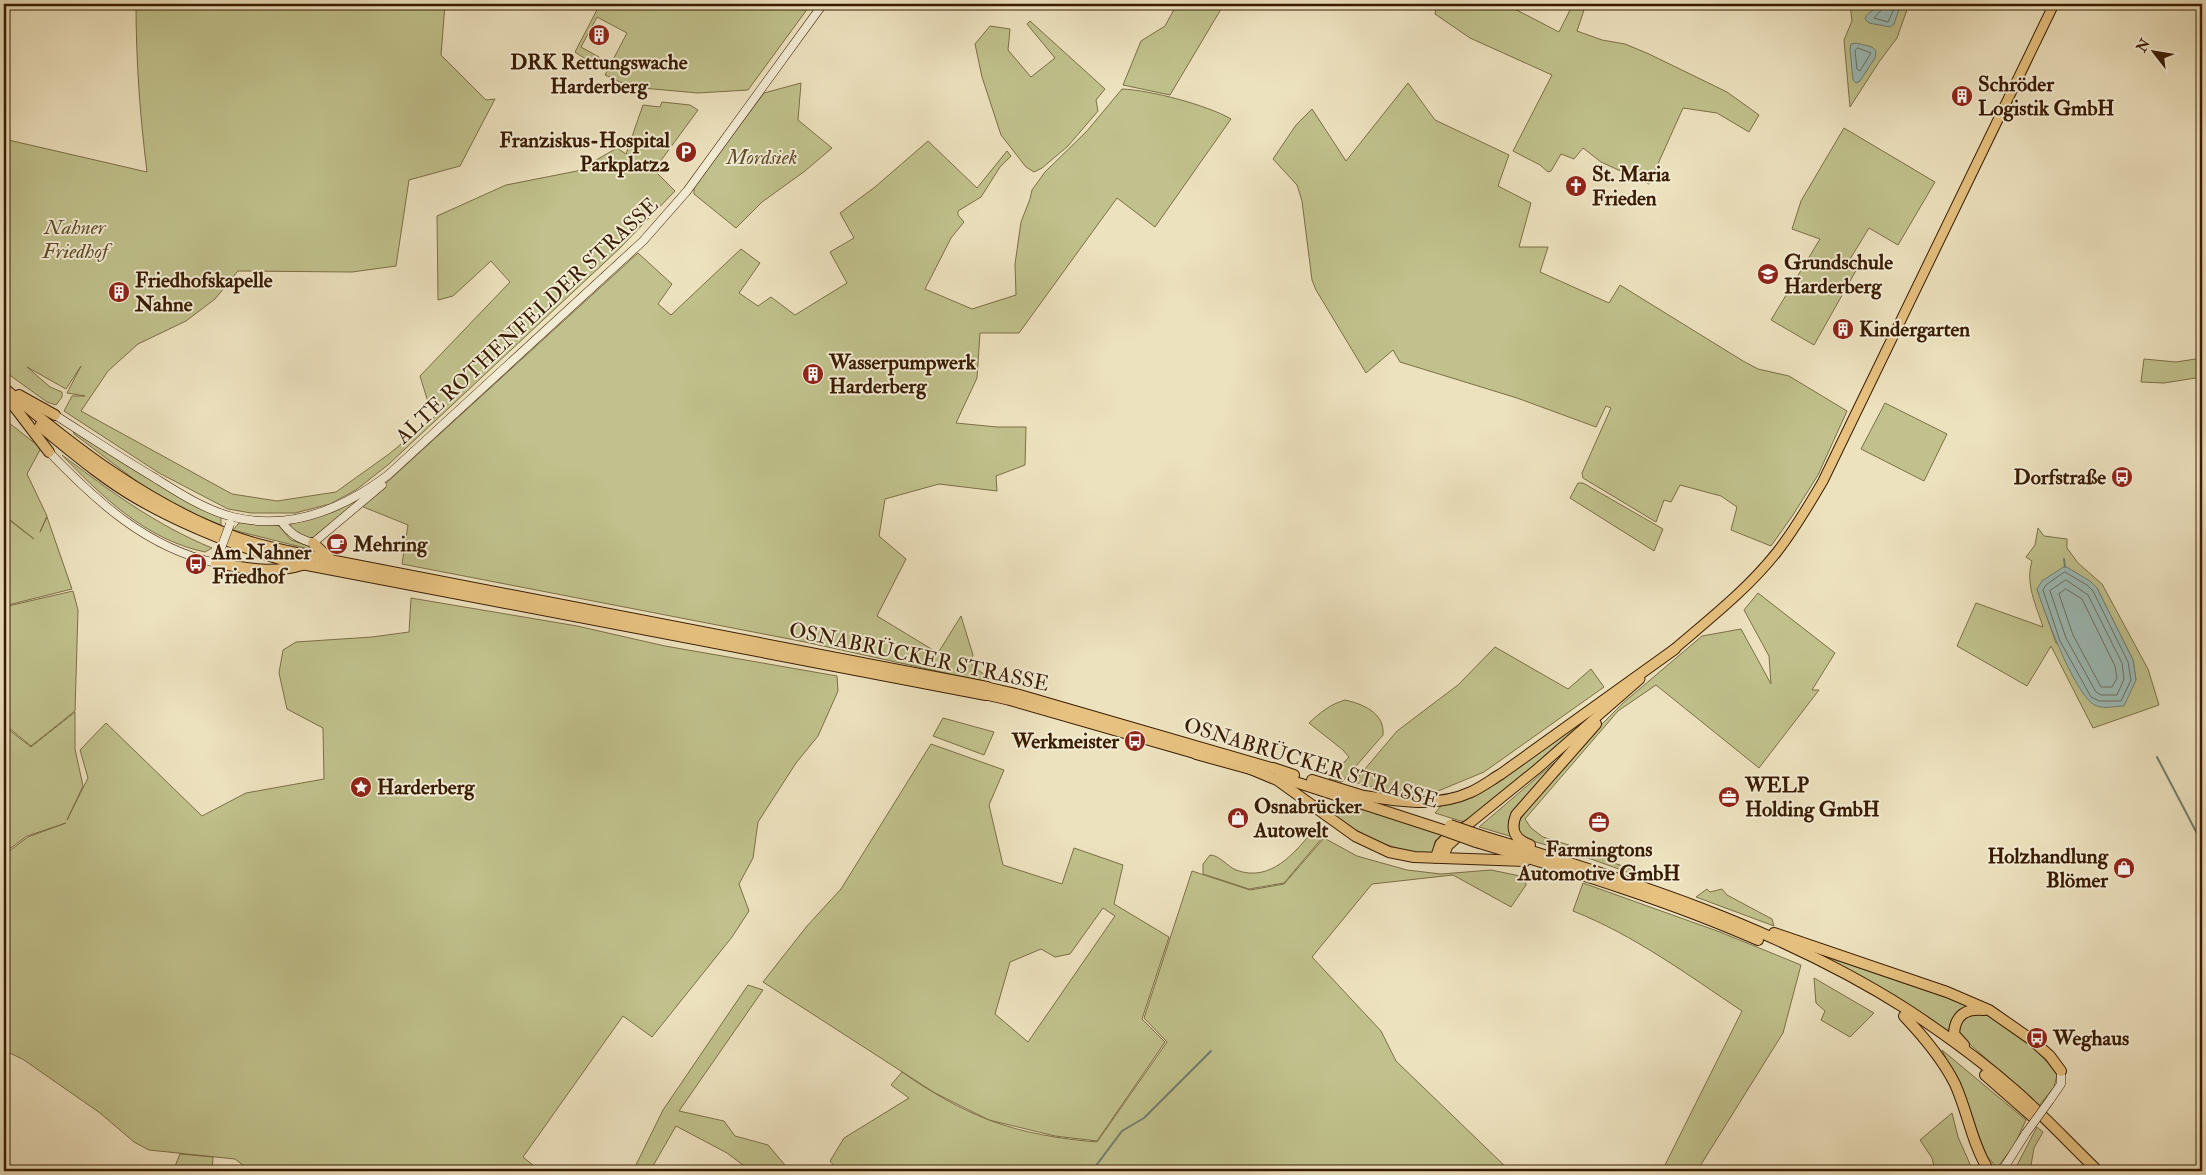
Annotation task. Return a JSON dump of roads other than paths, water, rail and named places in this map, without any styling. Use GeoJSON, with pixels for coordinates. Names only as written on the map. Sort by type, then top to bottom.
{"type":"FeatureCollection","features":[{"type":"Feature","properties":{"kind":"highway"},"geometry":{"type":"LineString","coordinates":[[4,388],[55,415]]}},
{"type":"Feature","properties":{"kind":"highway"},"geometry":{"type":"LineString","coordinates":[[4,388],[97,462],[145,494],[238,538],[430,583]]}},
{"type":"Feature","properties":{"kind":"highway"},"geometry":{"type":"LineString","coordinates":[[8,401],[94,470],[137,499],[191,527],[228,542],[303,565],[430,583]]}},
{"type":"Feature","properties":{"kind":"highway"},"geometry":{"type":"LineString","coordinates":[[8,401],[49,452]]}},
{"type":"Feature","properties":{"kind":"highway"},"geometry":{"type":"LineString","coordinates":[[313,543],[330,560]]}},
{"type":"Feature","properties":{"kind":"highway"},"geometry":{"type":"LineString","coordinates":[[216,562],[251,569],[286,570],[303,565]]}},
{"type":"Feature","properties":{"kind":"highway","name":"OSNABRÜCKER STRASSE"},"geometry":{"type":"LineString","coordinates":[[430,583],[987,691]]}},
{"type":"Feature","properties":{"kind":"highway"},"geometry":{"type":"LineString","coordinates":[[1364,796],[1426,803],[1441,801],[1471,792],[1501,774],[1674,649]]}},
{"type":"Feature","properties":{"kind":"highway"},"geometry":{"type":"LineString","coordinates":[[1551,857],[1540,849],[1523,843],[1517,838],[1513,831],[1513,822],[1516,815],[1596,724]]}},
{"type":"Feature","properties":{"kind":"highway","name":"OSNABRÜCKER STRASSE"},"geometry":{"type":"LineString","coordinates":[[1196,754],[1447,828]]}},
{"type":"Feature","properties":{"kind":"highway"},"geometry":{"type":"LineString","coordinates":[[1248,768],[1277,780],[1332,820],[1370,844],[1390,852],[1414,857],[1540,861]]}},
{"type":"Feature","properties":{"kind":"highway","name":"OSNABRÜCKER STRASSE"},"geometry":{"type":"LineString","coordinates":[[1273,768],[1364,796],[1447,828],[1670,905],[1754,938],[1830,973],[1904,1016],[1947,1045],[2005,1092],[2089,1171]]}},
{"type":"Feature","properties":{"kind":"highway","name":"OSNABRÜCKER STRASSE"},"geometry":{"type":"LineString","coordinates":[[1479,839],[1551,857],[1705,910],[1839,970],[1908,1010],[1980,1062],[2022,1097],[2098,1171]]}},
{"type":"Feature","properties":{"kind":"highway"},"geometry":{"type":"LineString","coordinates":[[1705,910],[1947,992],[1989,1010],[2032,1040],[2057,1064],[2061,1071]]}},
{"type":"Feature","properties":{"kind":"highway"},"geometry":{"type":"LineString","coordinates":[[1980,1062],[1974,1053],[1957,1039],[1954,1034],[1954,1028],[1956,1022],[1965,1012],[1989,1010]]}},
{"type":"Feature","properties":{"kind":"highway"},"geometry":{"type":"LineString","coordinates":[[1904,1016],[1944,1064],[1961,1099],[1981,1159],[1989,1171]]}},
{"type":"Feature","properties":{"kind":"main road"},"geometry":{"type":"LineString","coordinates":[[1439,858],[1440,844],[1446,838],[1470,824],[1729,603],[1777,552],[1797,524],[1823,480],[2054,4]]}},
{"type":"Feature","properties":{"kind":"main road"},"geometry":{"type":"LineString","coordinates":[[1439,858],[1451,842],[1596,724],[1674,649]]}},
{"type":"Feature","properties":{"kind":"main road","name":"OSNABRÜCKER STRASSE"},"geometry":{"type":"LineString","coordinates":[[987,691],[1017,702],[1196,754]]}},
{"type":"Feature","properties":{"kind":"main road","name":"OSNABRÜCKER STRASSE"},"geometry":{"type":"LineString","coordinates":[[987,691],[1018,694],[1273,768]]}},
{"type":"Feature","properties":{"kind":"street","name":"ALTE ROTHENFELDER STRASSE"},"geometry":{"type":"LineString","coordinates":[[388,475],[643,241],[687,191],[823,4]]}},
{"type":"Feature","properties":{"kind":"street"},"geometry":{"type":"LineString","coordinates":[[55,415],[173,489],[231,520],[281,521],[313,516],[357,497],[388,475]]}},
{"type":"Feature","properties":{"kind":"street"},"geometry":{"type":"LineString","coordinates":[[49,452],[109,510],[144,535],[182,554],[216,562],[231,520]]}},
{"type":"Feature","properties":{"kind":"street"},"geometry":{"type":"LineString","coordinates":[[281,521],[287,530],[300,540],[313,543],[386,482],[388,475]]}},
{"type":"Feature","properties":{"kind":"street"},"geometry":{"type":"LineString","coordinates":[[2002,1171],[2061,1084],[2061,1071]]}},
{"type":"Feature","properties":{"kind":"water"},"geometry":{"type":"Polygon","coordinates":[[[1880,4],[1901,4],[1894,24],[1890,27],[1869,23],[1865,19],[1880,4]]]}},
{"type":"Feature","properties":{"kind":"water"},"geometry":{"type":"Polygon","coordinates":[[[1856,43],[1872,47],[1876,51],[1875,58],[1860,81],[1856,83],[1853,80],[1850,49],[1851,44],[1856,43]]]}},
{"type":"Feature","properties":{"kind":"water"},"geometry":{"type":"Polygon","coordinates":[[[2065,566],[2090,581],[2097,588],[2133,660],[2136,680],[2124,706],[2100,707],[2089,700],[2080,688],[2062,654],[2037,589],[2042,581],[2065,566]]]}},
{"type":"Feature","properties":{"kind":"waterway"},"geometry":{"type":"LineString","coordinates":[[2064,559],[2065,567]]}},
{"type":"Feature","properties":{"kind":"waterway"},"geometry":{"type":"LineString","coordinates":[[2157,757],[2202,843]]}},
{"type":"Feature","properties":{"kind":"waterway"},"geometry":{"type":"LineString","coordinates":[[1092,1171],[1122,1131],[1144,1118],[1211,1051]]}},
{"type":"Feature","properties":{"kind":"place","name":"DRK Rettungswache Harderberg"},"geometry":{"type":"Point","coordinates":[599,35]}},
{"type":"Feature","properties":{"kind":"place","name":"Schröder Logistik GmbH"},"geometry":{"type":"Point","coordinates":[1962,96]}},
{"type":"Feature","properties":{"kind":"place","name":"Franziskus-Hospital Parkplatz2"},"geometry":{"type":"Point","coordinates":[686,152]}},
{"type":"Feature","properties":{"kind":"place","name":"St. Maria Frieden"},"geometry":{"type":"Point","coordinates":[1576,186]}},
{"type":"Feature","properties":{"kind":"place","name":"Grundschule Harderberg"},"geometry":{"type":"Point","coordinates":[1768,274]}},
{"type":"Feature","properties":{"kind":"place","name":"Friedhofskapelle Nahne"},"geometry":{"type":"Point","coordinates":[119,292]}},
{"type":"Feature","properties":{"kind":"place","name":"Kindergarten"},"geometry":{"type":"Point","coordinates":[1843,329]}},
{"type":"Feature","properties":{"kind":"place","name":"Wasserpumpwerk Harderberg"},"geometry":{"type":"Point","coordinates":[813,374]}},
{"type":"Feature","properties":{"kind":"place","name":"Dorfstraße"},"geometry":{"type":"Point","coordinates":[2122,477]}},
{"type":"Feature","properties":{"kind":"place","name":"Mehring"},"geometry":{"type":"Point","coordinates":[337,544]}},
{"type":"Feature","properties":{"kind":"place","name":"Am Nahner Friedhof"},"geometry":{"type":"Point","coordinates":[196,564]}},
{"type":"Feature","properties":{"kind":"place","name":"Werkmeister"},"geometry":{"type":"Point","coordinates":[1135,741]}},
{"type":"Feature","properties":{"kind":"place","name":"Harderberg"},"geometry":{"type":"Point","coordinates":[361,787]}},
{"type":"Feature","properties":{"kind":"place","name":"WELP Holding GmbH"},"geometry":{"type":"Point","coordinates":[1729,797]}},
{"type":"Feature","properties":{"kind":"place","name":"Osnabrücker Autowelt"},"geometry":{"type":"Point","coordinates":[1238,818]}},
{"type":"Feature","properties":{"kind":"place","name":"Farmingtons Automotive GmbH"},"geometry":{"type":"Point","coordinates":[1599,822]}},
{"type":"Feature","properties":{"kind":"place","name":"Holzhandlung Blömer"},"geometry":{"type":"Point","coordinates":[2124,868]}},
{"type":"Feature","properties":{"kind":"place","name":"Weghaus"},"geometry":{"type":"Point","coordinates":[2037,1038]}},
{"type":"Feature","properties":{"kind":"park label","name":"Mordsiek"},"geometry":{"type":"Point","coordinates":[762,157]}},
{"type":"Feature","properties":{"kind":"park label","name":"Nahner Friedhof"},"geometry":{"type":"Point","coordinates":[75,239]}}]}
